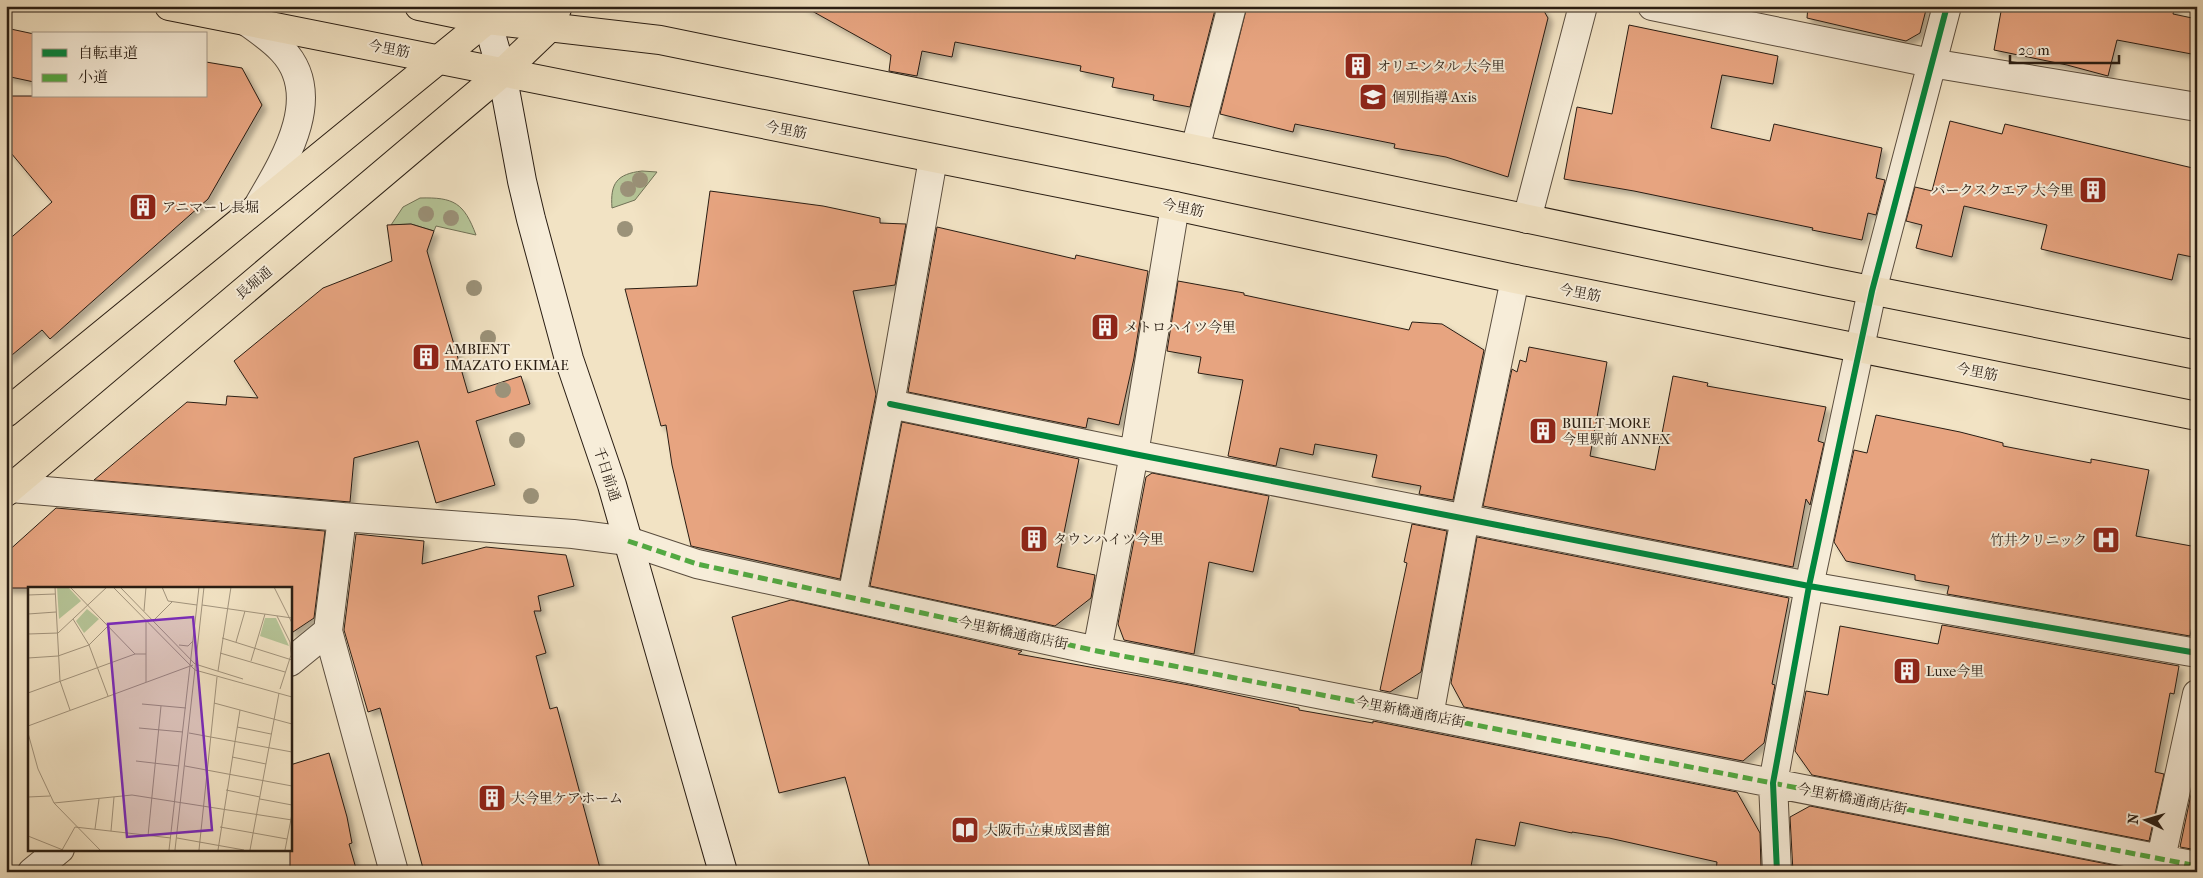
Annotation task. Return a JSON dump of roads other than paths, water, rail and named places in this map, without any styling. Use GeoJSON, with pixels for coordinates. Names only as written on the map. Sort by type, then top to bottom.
{"type":"FeatureCollection","features":[{"type":"Feature","properties":{"kind":"main road","name":"今里筋"},"geometry":{"type":"LineString","coordinates":[[169,6],[438,58],[502,74],[1175,206],[1515,280],[2197,416]]}},
{"type":"Feature","properties":{"kind":"main road"},"geometry":{"type":"LineString","coordinates":[[419,6],[554,17],[1872,291],[2197,355]]}},
{"type":"Feature","properties":{"kind":"main road"},"geometry":{"type":"LineString","coordinates":[[7,411],[438,58],[490,13]]}},
{"type":"Feature","properties":{"kind":"main road"},"geometry":{"type":"LineString","coordinates":[[502,74],[554,17]]}},
{"type":"Feature","properties":{"kind":"main road","name":"長堀通"},"geometry":{"type":"LineString","coordinates":[[9,490],[502,74]]}},
{"type":"Feature","properties":{"kind":"street"},"geometry":{"type":"LineString","coordinates":[[1195,149],[1232,6]]}},
{"type":"Feature","properties":{"kind":"street"},"geometry":{"type":"LineString","coordinates":[[1527,219],[1583,6]]}},
{"type":"Feature","properties":{"kind":"street"},"geometry":{"type":"LineString","coordinates":[[1652,6],[1931,63],[2197,108]]}},
{"type":"Feature","properties":{"kind":"street"},"geometry":{"type":"LineString","coordinates":[[1777,872],[1773,783],[1809,586],[1872,291],[1947,6]]}},
{"type":"Feature","properties":{"kind":"street","name":"千日前通"},"geometry":{"type":"LineString","coordinates":[[490,13],[522,181],[532,219],[570,359],[628,540],[722,872]]}},
{"type":"Feature","properties":{"kind":"street"},"geometry":{"type":"LineString","coordinates":[[246,21],[283,50],[298,76],[301,102],[285,160],[258,206]]}},
{"type":"Feature","properties":{"kind":"street"},"geometry":{"type":"LineString","coordinates":[[852,597],[890,404],[933,159]]}},
{"type":"Feature","properties":{"kind":"street"},"geometry":{"type":"LineString","coordinates":[[1097,651],[1134,454],[1175,206]]}},
{"type":"Feature","properties":{"kind":"street"},"geometry":{"type":"LineString","coordinates":[[1429,716],[1465,518],[1515,280]]}},
{"type":"Feature","properties":{"kind":"street"},"geometry":{"type":"LineString","coordinates":[[890,404],[1134,454],[1809,586],[2197,653]]}},
{"type":"Feature","properties":{"kind":"street","name":"今里新橋通商店街"},"geometry":{"type":"LineString","coordinates":[[9,490],[574,534],[628,540],[697,564],[1097,651],[1773,783],[2160,866],[2197,866]]}},
{"type":"Feature","properties":{"kind":"street"},"geometry":{"type":"LineString","coordinates":[[342,517],[328,631],[394,872]]}},
{"type":"Feature","properties":{"kind":"street"},"geometry":{"type":"LineString","coordinates":[[291,661],[328,631]]}},
{"type":"Feature","properties":{"kind":"street"},"geometry":{"type":"LineString","coordinates":[[2160,866],[2197,694]]}},
{"type":"Feature","properties":{"kind":"street"},"geometry":{"type":"LineString","coordinates":[[32,872],[59,850]]}},
{"type":"Feature","properties":{"kind":"place","name":"オリエンタル 大今里"},"geometry":{"type":"Point","coordinates":[1358,66]}},
{"type":"Feature","properties":{"kind":"place","name":"個別指導 Axis"},"geometry":{"type":"Point","coordinates":[1373,97]}},
{"type":"Feature","properties":{"kind":"place","name":"パークスクエア 大今里"},"geometry":{"type":"Point","coordinates":[2093,190]}},
{"type":"Feature","properties":{"kind":"place","name":"アニマーレ長堀"},"geometry":{"type":"Point","coordinates":[143,207]}},
{"type":"Feature","properties":{"kind":"place","name":"メトロハイツ今里"},"geometry":{"type":"Point","coordinates":[1105,327]}},
{"type":"Feature","properties":{"kind":"place","name":"AMBIENT IMAZATO EKIMAE"},"geometry":{"type":"Point","coordinates":[426,357]}},
{"type":"Feature","properties":{"kind":"place","name":"BUILT-MORE 今里駅前 ANNEX"},"geometry":{"type":"Point","coordinates":[1543,431]}},
{"type":"Feature","properties":{"kind":"place","name":"タウンハイツ今里"},"geometry":{"type":"Point","coordinates":[1034,539]}},
{"type":"Feature","properties":{"kind":"place","name":"竹井クリニック"},"geometry":{"type":"Point","coordinates":[2106,540]}},
{"type":"Feature","properties":{"kind":"place","name":"Luxe今里"},"geometry":{"type":"Point","coordinates":[1907,671]}},
{"type":"Feature","properties":{"kind":"place","name":"大今里ケアホーム"},"geometry":{"type":"Point","coordinates":[492,798]}},
{"type":"Feature","properties":{"kind":"place","name":"大阪市立東成図書館"},"geometry":{"type":"Point","coordinates":[965,830]}}]}
